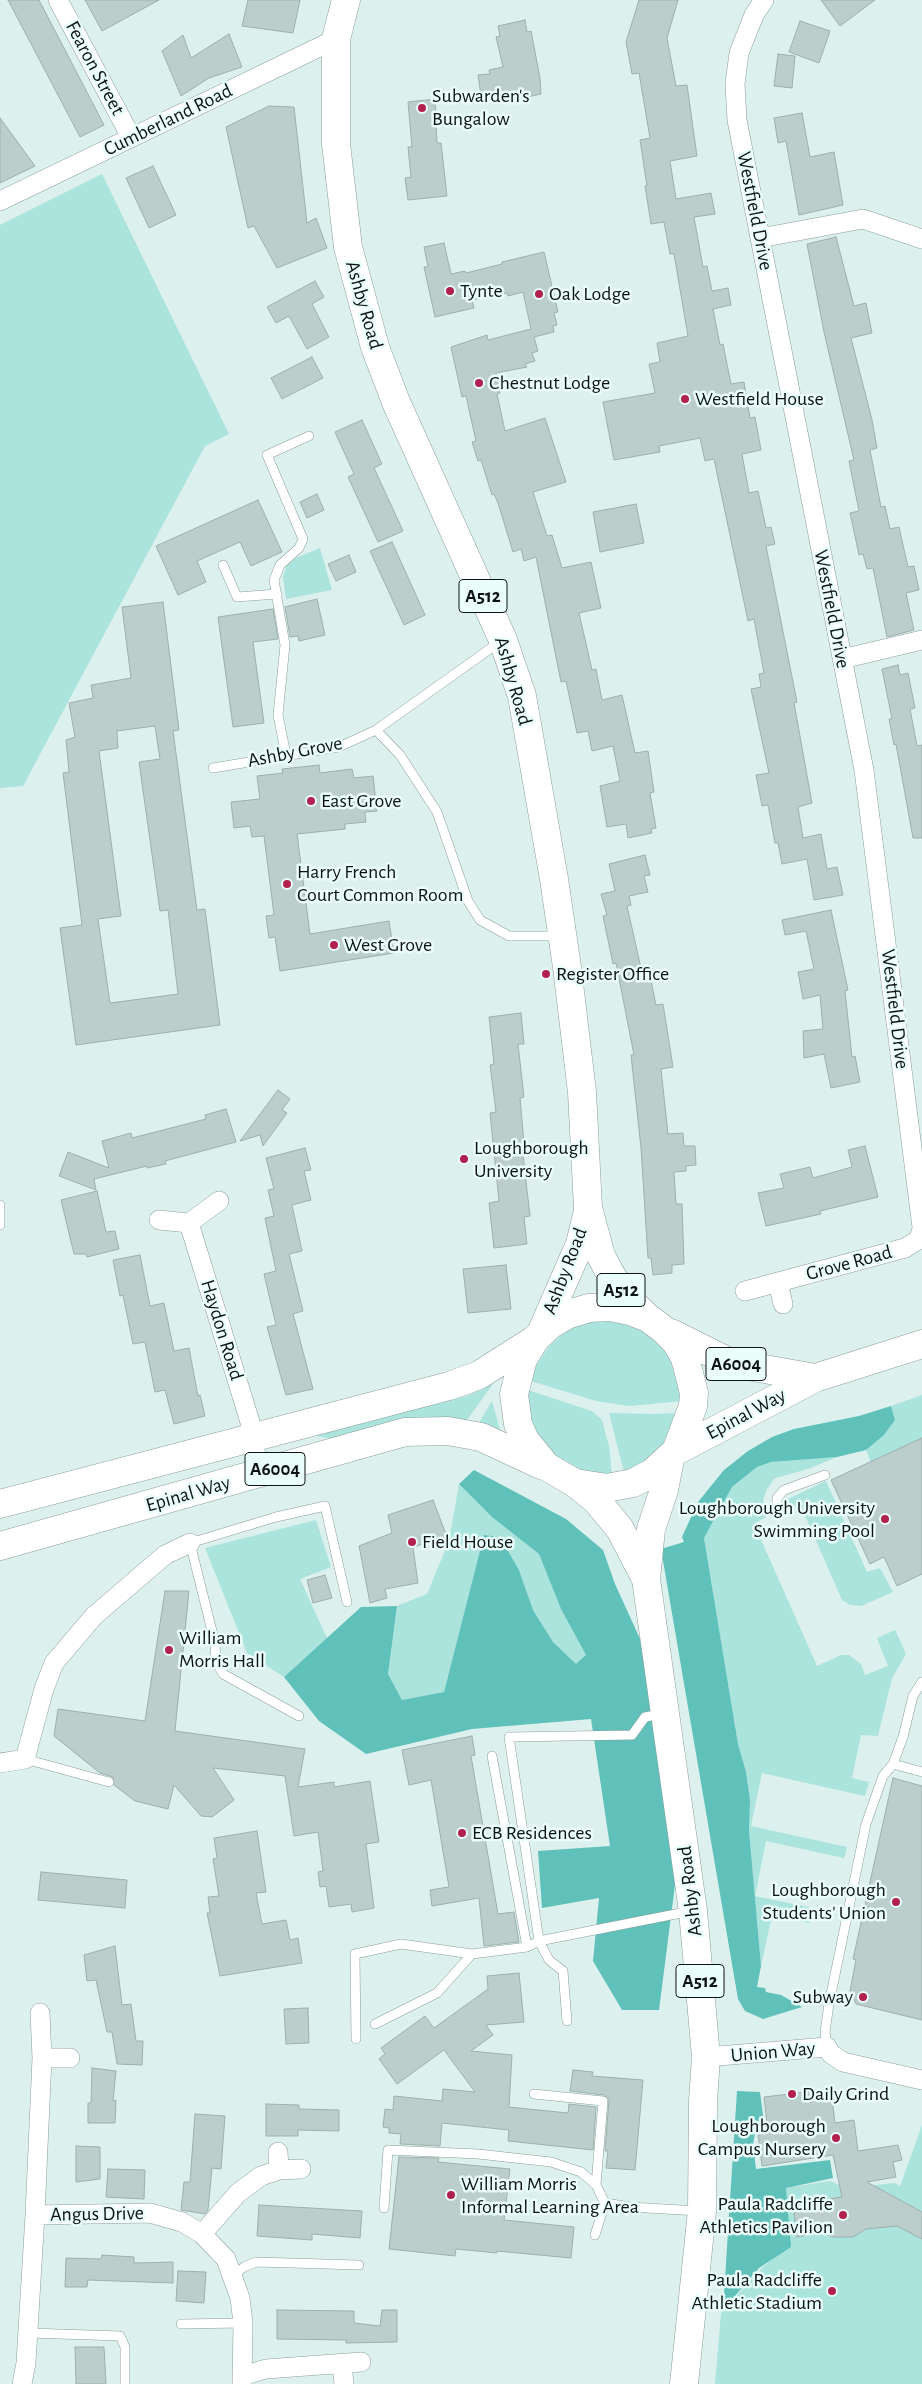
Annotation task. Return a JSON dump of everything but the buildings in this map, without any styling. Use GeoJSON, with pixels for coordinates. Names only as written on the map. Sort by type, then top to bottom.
{"type":"FeatureCollection","features":[{"type":"Feature","properties":{"kind":"main road","name":"Ashby Road"},"geometry":{"type":"LineString","coordinates":[[346,0],[336,39],[336,144],[348,247],[375,347],[396,402],[503,640],[522,696],[562,932],[582,1092],[588,1208],[601,1256],[610,1273],[623,1294],[676,1342],[685,1358],[694,1393],[693,1406],[673,1455],[651,1530],[646,1579],[693,1910],[706,2058],[703,2101],[702,2211],[684,2384]]}},
{"type":"Feature","properties":{"kind":"main road","name":"Ashby Road"},"geometry":{"type":"LineString","coordinates":[[547,1467],[525,1440],[514,1407],[516,1384],[523,1359],[538,1336],[580,1244],[588,1208]]}},
{"type":"Feature","properties":{"kind":"main road","name":"Epinal Way"},"geometry":{"type":"LineString","coordinates":[[0,1504],[449,1386],[479,1375],[568,1314],[589,1308],[610,1307],[630,1311],[702,1350],[731,1363],[815,1378]]}},
{"type":"Feature","properties":{"kind":"main road","name":"Epinal Way"},"geometry":{"type":"LineString","coordinates":[[0,1546],[405,1432],[448,1431],[481,1437],[547,1467],[575,1483],[607,1488],[633,1483],[652,1473],[673,1455],[815,1378],[922,1344]]}},
{"type":"Feature","properties":{"kind":"main road","name":"Ashby Road"},"geometry":{"type":"LineString","coordinates":[[575,1483],[596,1500],[620,1530],[646,1579]]}},
{"type":"Feature","properties":{"kind":"street","name":"Fearon Street"},"geometry":{"type":"LineString","coordinates":[[58,0],[131,137]]}},
{"type":"Feature","properties":{"kind":"street","name":"Westfield Drive"},"geometry":{"type":"LineString","coordinates":[[764,0],[754,15],[738,53],[735,84],[737,120],[864,770],[921,1232]]}},
{"type":"Feature","properties":{"kind":"street","name":"Cumberland Road"},"geometry":{"type":"LineString","coordinates":[[0,201],[336,39]]}},
{"type":"Feature","properties":{"kind":"street"},"geometry":{"type":"LineString","coordinates":[[760,238],[863,219],[922,239]]}},
{"type":"Feature","properties":{"kind":"street"},"geometry":{"type":"LineString","coordinates":[[842,659],[922,640]]}},
{"type":"Feature","properties":{"kind":"street"},"geometry":{"type":"LineString","coordinates":[[159,1220],[189,1223],[219,1201]]}},
{"type":"Feature","properties":{"kind":"street","name":"Haydon Road"},"geometry":{"type":"LineString","coordinates":[[189,1223],[250,1422],[251,1439],[262,1473]]}},
{"type":"Feature","properties":{"kind":"street","name":"Grove Road"},"geometry":{"type":"LineString","coordinates":[[745,1292],[905,1248],[921,1232]]}},
{"type":"Feature","properties":{"kind":"street","name":"Grove Road"},"geometry":{"type":"LineString","coordinates":[[778,1282],[783,1304]]}},
{"type":"Feature","properties":{"kind":"street"},"geometry":{"type":"LineString","coordinates":[[0,1763],[24,1760],[44,1689],[54,1663],[94,1616],[165,1555],[190,1543]]}},
{"type":"Feature","properties":{"kind":"street"},"geometry":{"type":"LineString","coordinates":[[22,2384],[28,2333],[35,2216],[42,2058],[40,2013]]}},
{"type":"Feature","properties":{"kind":"street","name":"Union Way"},"geometry":{"type":"LineString","coordinates":[[706,2058],[827,2047],[831,2054],[843,2062],[922,2080]]}},
{"type":"Feature","properties":{"kind":"street"},"geometry":{"type":"LineString","coordinates":[[42,2058],[70,2058]]}},
{"type":"Feature","properties":{"kind":"street"},"geometry":{"type":"LineString","coordinates":[[202,2234],[238,2193],[279,2161],[301,2169]]}},
{"type":"Feature","properties":{"kind":"street","name":"Angus Drive"},"geometry":{"type":"LineString","coordinates":[[35,2216],[150,2213],[182,2222],[202,2234],[226,2259],[240,2298],[243,2323],[242,2380]]}},
{"type":"Feature","properties":{"kind":"street"},"geometry":{"type":"LineString","coordinates":[[242,2380],[266,2369],[361,2362]]}},
{"type":"Feature","properties":{"kind":"street"},"geometry":{"type":"LineString","coordinates":[[342,2364],[344,2384]]}},
{"type":"Feature","properties":{"kind":"lane"},"geometry":{"type":"LineString","coordinates":[[286,755],[278,714],[285,645],[274,580],[280,565],[299,548],[304,539],[267,455],[309,436]]}},
{"type":"Feature","properties":{"kind":"lane"},"geometry":{"type":"LineString","coordinates":[[223,565],[237,597],[277,594]]}},
{"type":"Feature","properties":{"kind":"lane","name":"Ashby Grove"},"geometry":{"type":"LineString","coordinates":[[213,768],[339,747],[376,730],[503,640]]}},
{"type":"Feature","properties":{"kind":"lane"},"geometry":{"type":"LineString","coordinates":[[376,730],[400,755],[437,812],[468,901],[480,920],[509,936],[551,936],[562,932]]}},
{"type":"Feature","properties":{"kind":"lane"},"geometry":{"type":"LineString","coordinates":[[0,1205],[0,1225]]}},
{"type":"Feature","properties":{"kind":"lane"},"geometry":{"type":"LineString","coordinates":[[777,1514],[778,1498],[784,1490],[825,1475]]}},
{"type":"Feature","properties":{"kind":"lane"},"geometry":{"type":"LineString","coordinates":[[299,1716],[224,1674],[216,1661],[215,1643],[190,1543],[276,1517],[325,1506],[347,1602]]}},
{"type":"Feature","properties":{"kind":"lane"},"geometry":{"type":"LineString","coordinates":[[827,2047],[825,2032],[829,2004],[866,1824],[883,1776],[892,1764],[903,1737],[913,1696],[922,1682]]}},
{"type":"Feature","properties":{"kind":"lane"},"geometry":{"type":"LineString","coordinates":[[568,2021],[563,1971],[549,1960],[538,1941],[509,1737],[632,1735],[645,1717],[666,1713]]}},
{"type":"Feature","properties":{"kind":"lane"},"geometry":{"type":"LineString","coordinates":[[492,1756],[527,1947]]}},
{"type":"Feature","properties":{"kind":"lane"},"geometry":{"type":"LineString","coordinates":[[24,1760],[109,1782]]}},
{"type":"Feature","properties":{"kind":"lane"},"geometry":{"type":"LineString","coordinates":[[892,1764],[922,1772]]}},
{"type":"Feature","properties":{"kind":"lane"},"geometry":{"type":"LineString","coordinates":[[356,2039],[354,1954],[401,1944],[472,1954],[527,1947],[538,1941],[693,1910]]}},
{"type":"Feature","properties":{"kind":"lane"},"geometry":{"type":"LineString","coordinates":[[375,2024],[437,1993],[472,1954]]}},
{"type":"Feature","properties":{"kind":"lane"},"geometry":{"type":"LineString","coordinates":[[534,2094],[603,2101],[596,2184]]}},
{"type":"Feature","properties":{"kind":"lane"},"geometry":{"type":"LineString","coordinates":[[384,2208],[388,2150],[478,2154],[551,2162],[581,2172],[596,2184],[605,2203],[595,2235]]}},
{"type":"Feature","properties":{"kind":"lane"},"geometry":{"type":"LineString","coordinates":[[605,2203],[630,2207],[702,2211]]}},
{"type":"Feature","properties":{"kind":"lane"},"geometry":{"type":"LineString","coordinates":[[232,2276],[244,2267],[256,2262],[359,2265]]}},
{"type":"Feature","properties":{"kind":"lane"},"geometry":{"type":"LineString","coordinates":[[181,2324],[243,2323]]}},
{"type":"Feature","properties":{"kind":"lane"},"geometry":{"type":"LineString","coordinates":[[28,2333],[120,2336],[125,2347],[125,2384]]}},
{"type":"Feature","properties":{"kind":"shaded area"},"geometry":{"type":"Polygon","coordinates":[[[102,174],[229,434],[205,446],[23,786],[0,788],[0,225],[102,174]]]}},
{"type":"Feature","properties":{"kind":"shaded area"},"geometry":{"type":"Polygon","coordinates":[[[320,548],[332,590],[286,599],[283,576],[287,565],[296,558],[320,548]]]}},
{"type":"Feature","properties":{"kind":"shaded area"},"geometry":{"type":"Polygon","coordinates":[[[615,1318],[639,1324],[670,1354],[682,1401],[629,1406],[596,1401],[531,1381],[537,1364],[550,1345],[567,1330],[591,1319],[615,1318]]]}},
{"type":"Feature","properties":{"kind":"shaded area"},"geometry":{"type":"Polygon","coordinates":[[[493,1384],[464,1424],[332,1439],[307,1434],[467,1396],[493,1384]]]}},
{"type":"Feature","properties":{"kind":"shaded area"},"geometry":{"type":"Polygon","coordinates":[[[528,1390],[592,1411],[602,1420],[609,1446],[612,1475],[590,1474],[571,1468],[554,1456],[541,1441],[533,1424],[529,1409],[528,1390]]]}},
{"type":"Feature","properties":{"kind":"shaded area"},"geometry":{"type":"Polygon","coordinates":[[[922,1395],[922,1438],[871,1462],[866,1450],[884,1435],[895,1420],[891,1406],[922,1395]]]}},
{"type":"Feature","properties":{"kind":"shaded area"},"geometry":{"type":"Polygon","coordinates":[[[492,1401],[502,1437],[477,1426],[492,1401]]]}},
{"type":"Feature","properties":{"kind":"shaded area"},"geometry":{"type":"Polygon","coordinates":[[[891,1406],[895,1420],[884,1435],[866,1450],[837,1457],[771,1462],[757,1467],[732,1487],[704,1538],[738,1744],[746,1772],[750,1800],[749,1830],[761,1966],[757,1987],[765,1988],[766,1992],[781,1995],[802,2007],[763,2019],[745,2011],[738,1999],[661,1549],[684,1542],[682,1537],[698,1502],[724,1470],[748,1451],[772,1437],[794,1429],[859,1416],[891,1406]]]}},
{"type":"Feature","properties":{"kind":"shaded area"},"geometry":{"type":"Polygon","coordinates":[[[609,1413],[681,1413],[662,1450],[644,1465],[624,1472],[609,1413]]]}},
{"type":"Feature","properties":{"kind":"shaded area"},"geometry":{"type":"Polygon","coordinates":[[[837,1457],[808,1469],[775,1478],[767,1489],[763,1500],[766,1517],[754,1524],[817,1666],[841,1655],[849,1655],[861,1664],[865,1675],[888,1666],[877,1638],[895,1630],[906,1654],[892,1678],[878,1736],[861,1735],[852,1778],[869,1782],[865,1796],[762,1773],[751,1826],[847,1847],[844,1858],[766,1841],[755,1896],[813,1908],[810,1923],[772,1915],[761,1966],[749,1830],[750,1801],[746,1772],[738,1744],[704,1538],[732,1487],[757,1467],[771,1462],[837,1457]]]}},
{"type":"Feature","properties":{"kind":"shaded area"},"geometry":{"type":"Polygon","coordinates":[[[474,1470],[566,1519],[603,1550],[615,1584],[651,1663],[676,1877],[659,2010],[622,2010],[593,1961],[599,1898],[542,1908],[538,1851],[610,1846],[591,1719],[472,1729],[366,1754],[319,1721],[284,1677],[361,1607],[397,1606],[388,1674],[402,1700],[444,1692],[484,1535],[500,1537],[519,1570],[533,1610],[553,1642],[576,1664],[586,1655],[561,1609],[539,1554],[492,1517],[459,1484],[474,1470]]]}},
{"type":"Feature","properties":{"kind":"shaded area"},"geometry":{"type":"Polygon","coordinates":[[[826,1481],[867,1572],[880,1568],[893,1592],[861,1606],[850,1605],[842,1600],[800,1504],[786,1509],[785,1506],[788,1499],[826,1481]]]}},
{"type":"Feature","properties":{"kind":"shaded area"},"geometry":{"type":"Polygon","coordinates":[[[459,1484],[492,1517],[539,1554],[561,1609],[586,1655],[576,1665],[553,1642],[533,1610],[519,1570],[500,1537],[484,1535],[444,1692],[402,1700],[388,1674],[397,1606],[427,1594],[449,1541],[459,1484]]]}},
{"type":"Feature","properties":{"kind":"shaded area"},"geometry":{"type":"Polygon","coordinates":[[[316,1520],[331,1567],[300,1579],[327,1638],[284,1677],[247,1653],[205,1548],[316,1520]]]}},
{"type":"Feature","properties":{"kind":"shaded area"},"geometry":{"type":"Polygon","coordinates":[[[737,2091],[760,2092],[764,2123],[756,2127],[753,2145],[756,2169],[830,2160],[833,2178],[786,2188],[791,2247],[759,2268],[723,2310],[737,2091]]]}},
{"type":"Feature","properties":{"kind":"shaded area","name":"Paula Radcliffe Athletic Stadium"},"geometry":{"type":"Polygon","coordinates":[[[922,2125],[922,2384],[715,2384],[721,2313],[762,2268],[788,2246],[785,2188],[830,2181],[847,2188],[895,2183],[900,2186],[922,2125]]]}},
{"type":"Feature","properties":{"kind":"place","name":"Subwarden's Bungalow"},"geometry":{"type":"Point","coordinates":[422,108]}},
{"type":"Feature","properties":{"kind":"place","name":"Tynte"},"geometry":{"type":"Point","coordinates":[450,291]}},
{"type":"Feature","properties":{"kind":"place","name":"Oak Lodge"},"geometry":{"type":"Point","coordinates":[539,294]}},
{"type":"Feature","properties":{"kind":"place","name":"Chestnut Lodge"},"geometry":{"type":"Point","coordinates":[479,383]}},
{"type":"Feature","properties":{"kind":"place","name":"Westfield House"},"geometry":{"type":"Point","coordinates":[685,399]}},
{"type":"Feature","properties":{"kind":"place","name":"East Grove"},"geometry":{"type":"Point","coordinates":[311,801]}},
{"type":"Feature","properties":{"kind":"place","name":"Harry French Court Common Room"},"geometry":{"type":"Point","coordinates":[287,884]}},
{"type":"Feature","properties":{"kind":"place","name":"West Grove"},"geometry":{"type":"Point","coordinates":[334,945]}},
{"type":"Feature","properties":{"kind":"place","name":"Register Office"},"geometry":{"type":"Point","coordinates":[546,974]}},
{"type":"Feature","properties":{"kind":"place","name":"Loughborough University"},"geometry":{"type":"Point","coordinates":[464,1159]}},
{"type":"Feature","properties":{"kind":"place","name":"Loughborough University Swimming Pool"},"geometry":{"type":"Point","coordinates":[885,1519]}},
{"type":"Feature","properties":{"kind":"place","name":"Field House"},"geometry":{"type":"Point","coordinates":[412,1542]}},
{"type":"Feature","properties":{"kind":"place","name":"William Morris Hall"},"geometry":{"type":"Point","coordinates":[169,1650]}},
{"type":"Feature","properties":{"kind":"place","name":"ECB Residences"},"geometry":{"type":"Point","coordinates":[462,1833]}},
{"type":"Feature","properties":{"kind":"place","name":"Loughborough Students' Union"},"geometry":{"type":"Point","coordinates":[896,1902]}},
{"type":"Feature","properties":{"kind":"place","name":"Subway"},"geometry":{"type":"Point","coordinates":[863,1997]}},
{"type":"Feature","properties":{"kind":"place","name":"Daily Grind"},"geometry":{"type":"Point","coordinates":[792,2094]}},
{"type":"Feature","properties":{"kind":"place","name":"Loughborough Campus Nursery"},"geometry":{"type":"Point","coordinates":[836,2138]}},
{"type":"Feature","properties":{"kind":"place","name":"William Morris Informal Learning Area"},"geometry":{"type":"Point","coordinates":[451,2195]}},
{"type":"Feature","properties":{"kind":"place","name":"Paula Radcliffe Athletics Pavilion"},"geometry":{"type":"Point","coordinates":[843,2215]}},
{"type":"Feature","properties":{"kind":"place","name":"Paula Radcliffe Athletic Stadium"},"geometry":{"type":"Point","coordinates":[832,2291]}}]}
